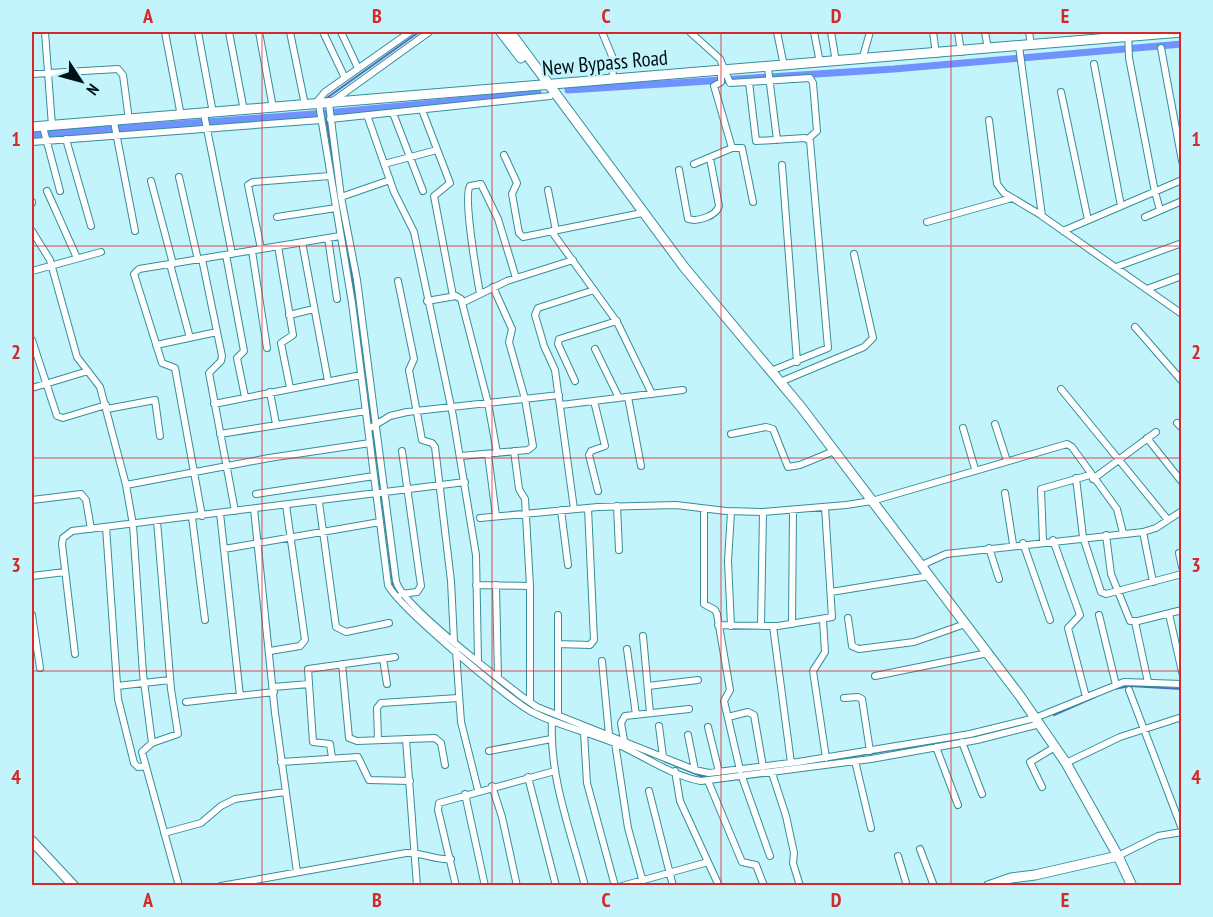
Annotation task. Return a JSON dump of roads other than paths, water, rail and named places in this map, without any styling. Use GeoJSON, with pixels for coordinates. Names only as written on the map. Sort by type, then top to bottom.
{"type":"FeatureCollection","features":[{"type":"Feature","properties":{"kind":"street"},"geometry":{"type":"LineString","coordinates":[[45,32],[48,72],[46,132],[60,191]]}},
{"type":"Feature","properties":{"kind":"street"},"geometry":{"type":"LineString","coordinates":[[165,32],[181,116]]}},
{"type":"Feature","properties":{"kind":"street"},"geometry":{"type":"LineString","coordinates":[[198,32],[207,121],[244,351],[237,358],[245,397]]}},
{"type":"Feature","properties":{"kind":"street"},"geometry":{"type":"LineString","coordinates":[[230,32],[244,111]]}},
{"type":"Feature","properties":{"kind":"street"},"geometry":{"type":"LineString","coordinates":[[259,32],[274,109]]}},
{"type":"Feature","properties":{"kind":"street"},"geometry":{"type":"LineString","coordinates":[[290,32],[322,111],[341,197],[357,280],[380,492],[396,581],[401,594],[520,705],[552,721],[615,743],[675,771],[708,781],[855,761],[962,742],[1038,721],[1116,685],[1148,682],[1182,684]]}},
{"type":"Feature","properties":{"kind":"street"},"geometry":{"type":"LineString","coordinates":[[323,32],[345,78]]}},
{"type":"Feature","properties":{"kind":"street"},"geometry":{"type":"LineString","coordinates":[[341,32],[358,69]]}},
{"type":"Feature","properties":{"kind":"street"},"geometry":{"type":"LineString","coordinates":[[410,32],[401,34],[325,92],[322,111],[366,411],[372,427],[370,443],[374,476],[380,492],[380,522],[391,592],[454,645],[478,660],[530,702],[695,770],[719,772],[826,758],[1038,721]]}},
{"type":"Feature","properties":{"kind":"street"},"geometry":{"type":"LineString","coordinates":[[322,111],[429,32]]}},
{"type":"Feature","properties":{"kind":"street"},"geometry":{"type":"LineString","coordinates":[[501,32],[546,85],[550,96],[602,168],[643,214]]}},
{"type":"Feature","properties":{"kind":"street"},"geometry":{"type":"LineString","coordinates":[[510,32],[546,85],[643,214],[834,451],[1038,721],[1065,763],[1132,885]]}},
{"type":"Feature","properties":{"kind":"street"},"geometry":{"type":"LineString","coordinates":[[602,32],[612,56],[613,80]]}},
{"type":"Feature","properties":{"kind":"street"},"geometry":{"type":"LineString","coordinates":[[690,32],[717,55],[725,77]]}},
{"type":"Feature","properties":{"kind":"street"},"geometry":{"type":"LineString","coordinates":[[777,32],[784,67]]}},
{"type":"Feature","properties":{"kind":"street"},"geometry":{"type":"LineString","coordinates":[[814,32],[820,64]]}},
{"type":"Feature","properties":{"kind":"street"},"geometry":{"type":"LineString","coordinates":[[831,32],[836,63]]}},
{"type":"Feature","properties":{"kind":"street"},"geometry":{"type":"LineString","coordinates":[[862,61],[870,32]]}},
{"type":"Feature","properties":{"kind":"street"},"geometry":{"type":"LineString","coordinates":[[933,32],[936,54]]}},
{"type":"Feature","properties":{"kind":"street"},"geometry":{"type":"LineString","coordinates":[[957,32],[961,52]]}},
{"type":"Feature","properties":{"kind":"street"},"geometry":{"type":"LineString","coordinates":[[985,32],[988,49]]}},
{"type":"Feature","properties":{"kind":"street"},"geometry":{"type":"LineString","coordinates":[[1029,32],[1031,45]]}},
{"type":"Feature","properties":{"kind":"street","name":"New Bypass Road"},"geometry":{"type":"LineString","coordinates":[[32,127],[46,132],[115,130],[129,121],[181,116],[207,121],[244,111],[274,109],[322,111],[546,85],[613,80],[769,75],[784,67],[988,49],[1019,50],[1031,45],[1079,36],[1128,41],[1182,32]]}},
{"type":"Feature","properties":{"kind":"street"},"geometry":{"type":"LineString","coordinates":[[1128,41],[1155,192],[1161,210]]}},
{"type":"Feature","properties":{"kind":"street"},"geometry":{"type":"LineString","coordinates":[[1161,48],[1182,160]]}},
{"type":"Feature","properties":{"kind":"street"},"geometry":{"type":"LineString","coordinates":[[1019,50],[1041,216]]}},
{"type":"Feature","properties":{"kind":"street"},"geometry":{"type":"LineString","coordinates":[[1095,64],[1121,206]]}},
{"type":"Feature","properties":{"kind":"street"},"geometry":{"type":"LineString","coordinates":[[32,74],[118,69],[123,75],[129,121]]}},
{"type":"Feature","properties":{"kind":"street"},"geometry":{"type":"LineString","coordinates":[[725,77],[748,82],[769,75],[807,77],[812,80],[817,131],[808,139],[759,142],[755,138],[748,82]]}},
{"type":"Feature","properties":{"kind":"street"},"geometry":{"type":"LineString","coordinates":[[769,75],[777,140]]}},
{"type":"Feature","properties":{"kind":"street"},"geometry":{"type":"LineString","coordinates":[[725,77],[714,86],[732,148]]}},
{"type":"Feature","properties":{"kind":"street"},"geometry":{"type":"LineString","coordinates":[[1061,92],[1088,220]]}},
{"type":"Feature","properties":{"kind":"street"},"geometry":{"type":"LineString","coordinates":[[46,132],[66,139],[115,130],[207,121],[322,111],[367,115],[550,96]]}},
{"type":"Feature","properties":{"kind":"street"},"geometry":{"type":"LineString","coordinates":[[422,110],[450,183],[434,196],[453,296]]}},
{"type":"Feature","properties":{"kind":"street"},"geometry":{"type":"LineString","coordinates":[[393,113],[423,191]]}},
{"type":"Feature","properties":{"kind":"street"},"geometry":{"type":"LineString","coordinates":[[367,115],[390,180],[414,232],[461,456],[476,555],[478,660]]}},
{"type":"Feature","properties":{"kind":"street"},"geometry":{"type":"LineString","coordinates":[[989,120],[997,184],[1012,198],[1182,314]]}},
{"type":"Feature","properties":{"kind":"street"},"geometry":{"type":"LineString","coordinates":[[115,130],[135,231]]}},
{"type":"Feature","properties":{"kind":"street"},"geometry":{"type":"LineString","coordinates":[[32,142],[46,132]]}},
{"type":"Feature","properties":{"kind":"street"},"geometry":{"type":"LineString","coordinates":[[66,139],[91,226]]}},
{"type":"Feature","properties":{"kind":"street"},"geometry":{"type":"LineString","coordinates":[[771,371],[823,351],[828,345],[814,163],[808,139]]}},
{"type":"Feature","properties":{"kind":"street"},"geometry":{"type":"LineString","coordinates":[[694,164],[732,148],[742,148],[753,202]]}},
{"type":"Feature","properties":{"kind":"street"},"geometry":{"type":"LineString","coordinates":[[384,164],[437,150]]}},
{"type":"Feature","properties":{"kind":"street"},"geometry":{"type":"LineString","coordinates":[[504,155],[517,185],[512,194],[519,233],[526,237],[643,214]]}},
{"type":"Feature","properties":{"kind":"street"},"geometry":{"type":"LineString","coordinates":[[679,170],[688,219],[694,220],[714,214],[719,206],[710,158]]}},
{"type":"Feature","properties":{"kind":"street"},"geometry":{"type":"LineString","coordinates":[[782,165],[796,362]]}},
{"type":"Feature","properties":{"kind":"street"},"geometry":{"type":"LineString","coordinates":[[261,249],[248,185],[253,182],[330,176]]}},
{"type":"Feature","properties":{"kind":"street"},"geometry":{"type":"LineString","coordinates":[[179,177],[222,359],[209,373],[235,511]]}},
{"type":"Feature","properties":{"kind":"street"},"geometry":{"type":"LineString","coordinates":[[341,197],[390,180]]}},
{"type":"Feature","properties":{"kind":"street"},"geometry":{"type":"LineString","coordinates":[[1063,231],[1182,180]]}},
{"type":"Feature","properties":{"kind":"street"},"geometry":{"type":"LineString","coordinates":[[151,181],[190,338]]}},
{"type":"Feature","properties":{"kind":"street"},"geometry":{"type":"LineString","coordinates":[[480,294],[469,233],[471,222],[467,192],[470,186],[481,184],[490,201],[516,278]]}},
{"type":"Feature","properties":{"kind":"street"},"geometry":{"type":"LineString","coordinates":[[548,189],[554,232],[616,321],[652,394]]}},
{"type":"Feature","properties":{"kind":"street"},"geometry":{"type":"LineString","coordinates":[[47,191],[77,258]]}},
{"type":"Feature","properties":{"kind":"street"},"geometry":{"type":"LineString","coordinates":[[927,222],[1012,198]]}},
{"type":"Feature","properties":{"kind":"street"},"geometry":{"type":"LineString","coordinates":[[1145,216],[1182,201]]}},
{"type":"Feature","properties":{"kind":"street"},"geometry":{"type":"LineString","coordinates":[[277,217],[336,208]]}},
{"type":"Feature","properties":{"kind":"street"},"geometry":{"type":"LineString","coordinates":[[32,231],[51,264],[72,341],[81,363],[100,387],[126,485],[133,525],[144,684],[152,742]]}},
{"type":"Feature","properties":{"kind":"street"},"geometry":{"type":"LineString","coordinates":[[202,516],[176,368],[163,365],[134,274],[140,269],[340,236]]}},
{"type":"Feature","properties":{"kind":"street"},"geometry":{"type":"LineString","coordinates":[[328,238],[337,299]]}},
{"type":"Feature","properties":{"kind":"street"},"geometry":{"type":"LineString","coordinates":[[302,242],[328,381]]}},
{"type":"Feature","properties":{"kind":"street"},"geometry":{"type":"LineString","coordinates":[[1116,267],[1182,243]]}},
{"type":"Feature","properties":{"kind":"street"},"geometry":{"type":"LineString","coordinates":[[278,246],[293,335],[282,343],[290,388]]}},
{"type":"Feature","properties":{"kind":"street"},"geometry":{"type":"LineString","coordinates":[[252,251],[267,348]]}},
{"type":"Feature","properties":{"kind":"street"},"geometry":{"type":"LineString","coordinates":[[32,271],[101,252]]}},
{"type":"Feature","properties":{"kind":"street"},"geometry":{"type":"LineString","coordinates":[[780,382],[864,347],[873,338],[854,254]]}},
{"type":"Feature","properties":{"kind":"street"},"geometry":{"type":"LineString","coordinates":[[462,303],[516,278],[573,260]]}},
{"type":"Feature","properties":{"kind":"street"},"geometry":{"type":"LineString","coordinates":[[1147,289],[1182,276]]}},
{"type":"Feature","properties":{"kind":"street"},"geometry":{"type":"LineString","coordinates":[[398,281],[414,359],[409,370],[422,440],[432,443],[435,447],[451,581],[461,722],[478,790]]}},
{"type":"Feature","properties":{"kind":"street"},"geometry":{"type":"LineString","coordinates":[[461,456],[514,451],[533,446],[525,399],[509,342],[512,330],[494,287]]}},
{"type":"Feature","properties":{"kind":"street"},"geometry":{"type":"LineString","coordinates":[[574,509],[555,370],[542,342],[536,310],[594,290]]}},
{"type":"Feature","properties":{"kind":"street"},"geometry":{"type":"LineString","coordinates":[[427,301],[453,296],[460,297],[488,403],[497,453]]}},
{"type":"Feature","properties":{"kind":"street"},"geometry":{"type":"LineString","coordinates":[[290,315],[314,309]]}},
{"type":"Feature","properties":{"kind":"street"},"geometry":{"type":"LineString","coordinates":[[575,381],[558,344],[559,339],[616,321]]}},
{"type":"Feature","properties":{"kind":"street"},"geometry":{"type":"LineString","coordinates":[[1135,327],[1182,381]]}},
{"type":"Feature","properties":{"kind":"street"},"geometry":{"type":"LineString","coordinates":[[156,345],[217,332]]}},
{"type":"Feature","properties":{"kind":"street"},"geometry":{"type":"LineString","coordinates":[[32,340],[55,413],[59,418],[106,407],[155,400],[160,436]]}},
{"type":"Feature","properties":{"kind":"street"},"geometry":{"type":"LineString","coordinates":[[595,349],[619,398]]}},
{"type":"Feature","properties":{"kind":"street"},"geometry":{"type":"LineString","coordinates":[[32,388],[88,370]]}},
{"type":"Feature","properties":{"kind":"street"},"geometry":{"type":"LineString","coordinates":[[214,404],[361,375]]}},
{"type":"Feature","properties":{"kind":"street"},"geometry":{"type":"LineString","coordinates":[[1061,389],[1168,520]]}},
{"type":"Feature","properties":{"kind":"street"},"geometry":{"type":"LineString","coordinates":[[561,405],[683,390]]}},
{"type":"Feature","properties":{"kind":"street"},"geometry":{"type":"LineString","coordinates":[[270,392],[276,424]]}},
{"type":"Feature","properties":{"kind":"street"},"geometry":{"type":"LineString","coordinates":[[372,427],[396,414],[559,395]]}},
{"type":"Feature","properties":{"kind":"street"},"geometry":{"type":"LineString","coordinates":[[628,397],[641,466]]}},
{"type":"Feature","properties":{"kind":"street"},"geometry":{"type":"LineString","coordinates":[[594,401],[605,446],[591,451],[589,455],[598,491]]}},
{"type":"Feature","properties":{"kind":"street"},"geometry":{"type":"LineString","coordinates":[[220,434],[366,411]]}},
{"type":"Feature","properties":{"kind":"street"},"geometry":{"type":"LineString","coordinates":[[995,424],[1007,460]]}},
{"type":"Feature","properties":{"kind":"street"},"geometry":{"type":"LineString","coordinates":[[730,434],[766,427],[773,429],[788,467],[800,465],[834,451]]}},
{"type":"Feature","properties":{"kind":"street"},"geometry":{"type":"LineString","coordinates":[[963,428],[975,469]]}},
{"type":"Feature","properties":{"kind":"street"},"geometry":{"type":"LineString","coordinates":[[1043,541],[1040,491],[1076,478],[1091,477],[1156,432]]}},
{"type":"Feature","properties":{"kind":"street"},"geometry":{"type":"LineString","coordinates":[[1147,438],[1182,482]]}},
{"type":"Feature","properties":{"kind":"street"},"geometry":{"type":"LineString","coordinates":[[126,485],[370,443]]}},
{"type":"Feature","properties":{"kind":"street"},"geometry":{"type":"LineString","coordinates":[[480,518],[617,506],[676,505],[731,512],[825,507],[872,501],[975,469],[1067,444],[1072,447],[1091,477],[1117,509],[1123,533]]}},
{"type":"Feature","properties":{"kind":"street"},"geometry":{"type":"LineString","coordinates":[[401,594],[417,592],[421,586],[402,451]]}},
{"type":"Feature","properties":{"kind":"street"},"geometry":{"type":"LineString","coordinates":[[514,451],[525,514],[530,586],[530,702]]}},
{"type":"Feature","properties":{"kind":"street"},"geometry":{"type":"LineString","coordinates":[[488,454],[496,516]]}},
{"type":"Feature","properties":{"kind":"street"},"geometry":{"type":"LineString","coordinates":[[256,494],[374,476]]}},
{"type":"Feature","properties":{"kind":"street"},"geometry":{"type":"LineString","coordinates":[[1076,478],[1083,537],[1101,592],[1106,594],[1182,574]]}},
{"type":"Feature","properties":{"kind":"street"},"geometry":{"type":"LineString","coordinates":[[75,654],[63,538],[72,531],[465,482]]}},
{"type":"Feature","properties":{"kind":"street"},"geometry":{"type":"LineString","coordinates":[[1005,493],[1013,544]]}},
{"type":"Feature","properties":{"kind":"street"},"geometry":{"type":"LineString","coordinates":[[32,500],[81,494],[86,500],[91,529]]}},
{"type":"Feature","properties":{"kind":"street"},"geometry":{"type":"LineString","coordinates":[[319,502],[336,627],[346,632],[389,623]]}},
{"type":"Feature","properties":{"kind":"street"},"geometry":{"type":"LineString","coordinates":[[270,651],[300,646],[305,640],[286,505]]}},
{"type":"Feature","properties":{"kind":"street"},"geometry":{"type":"LineString","coordinates":[[617,506],[619,550]]}},
{"type":"Feature","properties":{"kind":"street"},"geometry":{"type":"LineString","coordinates":[[718,625],[772,626],[830,619],[833,614],[825,507]]}},
{"type":"Feature","properties":{"kind":"street"},"geometry":{"type":"LineString","coordinates":[[558,644],[590,645],[594,640],[588,508]]}},
{"type":"Feature","properties":{"kind":"street"},"geometry":{"type":"LineString","coordinates":[[254,509],[281,762],[297,872]]}},
{"type":"Feature","properties":{"kind":"street"},"geometry":{"type":"LineString","coordinates":[[704,509],[704,604],[715,610],[730,690],[724,698],[740,770]]}},
{"type":"Feature","properties":{"kind":"street"},"geometry":{"type":"LineString","coordinates":[[561,510],[568,565]]}},
{"type":"Feature","properties":{"kind":"street"},"geometry":{"type":"LineString","coordinates":[[792,624],[793,510]]}},
{"type":"Feature","properties":{"kind":"street"},"geometry":{"type":"LineString","coordinates":[[922,565],[940,555],[1013,544],[1143,532],[1156,528],[1182,511]]}},
{"type":"Feature","properties":{"kind":"street"},"geometry":{"type":"LineString","coordinates":[[731,512],[728,561],[732,626]]}},
{"type":"Feature","properties":{"kind":"street"},"geometry":{"type":"LineString","coordinates":[[761,626],[763,512]]}},
{"type":"Feature","properties":{"kind":"street"},"geometry":{"type":"LineString","coordinates":[[220,513],[240,696]]}},
{"type":"Feature","properties":{"kind":"street"},"geometry":{"type":"LineString","coordinates":[[192,517],[205,620]]}},
{"type":"Feature","properties":{"kind":"street"},"geometry":{"type":"LineString","coordinates":[[157,521],[170,680],[178,734],[152,742],[142,752],[179,885]]}},
{"type":"Feature","properties":{"kind":"street"},"geometry":{"type":"LineString","coordinates":[[224,549],[380,522]]}},
{"type":"Feature","properties":{"kind":"street"},"geometry":{"type":"LineString","coordinates":[[106,527],[117,686],[122,719],[134,763],[138,767],[146,766]]}},
{"type":"Feature","properties":{"kind":"street"},"geometry":{"type":"LineString","coordinates":[[1143,532],[1153,582]]}},
{"type":"Feature","properties":{"kind":"street"},"geometry":{"type":"LineString","coordinates":[[1106,535],[1111,574],[1129,618],[1135,622],[1148,682]]}},
{"type":"Feature","properties":{"kind":"street"},"geometry":{"type":"LineString","coordinates":[[1053,540],[1080,615],[1068,628],[1086,697]]}},
{"type":"Feature","properties":{"kind":"street"},"geometry":{"type":"LineString","coordinates":[[1023,543],[1050,620]]}},
{"type":"Feature","properties":{"kind":"street"},"geometry":{"type":"LineString","coordinates":[[989,548],[999,579]]}},
{"type":"Feature","properties":{"kind":"street"},"geometry":{"type":"LineString","coordinates":[[1179,553],[1182,567]]}},
{"type":"Feature","properties":{"kind":"street"},"geometry":{"type":"LineString","coordinates":[[32,576],[65,572]]}},
{"type":"Feature","properties":{"kind":"street"},"geometry":{"type":"LineString","coordinates":[[831,591],[930,576]]}},
{"type":"Feature","properties":{"kind":"street"},"geometry":{"type":"LineString","coordinates":[[476,585],[530,586]]}},
{"type":"Feature","properties":{"kind":"street"},"geometry":{"type":"LineString","coordinates":[[496,585],[498,677]]}},
{"type":"Feature","properties":{"kind":"street"},"geometry":{"type":"LineString","coordinates":[[1135,622],[1182,610]]}},
{"type":"Feature","properties":{"kind":"street"},"geometry":{"type":"LineString","coordinates":[[1169,614],[1182,672]]}},
{"type":"Feature","properties":{"kind":"street"},"geometry":{"type":"LineString","coordinates":[[32,615],[40,668]]}},
{"type":"Feature","properties":{"kind":"street"},"geometry":{"type":"LineString","coordinates":[[558,615],[558,715]]}},
{"type":"Feature","properties":{"kind":"street"},"geometry":{"type":"LineString","coordinates":[[1099,615],[1116,685]]}},
{"type":"Feature","properties":{"kind":"street"},"geometry":{"type":"LineString","coordinates":[[848,618],[852,646],[859,649],[914,642],[965,624]]}},
{"type":"Feature","properties":{"kind":"street"},"geometry":{"type":"LineString","coordinates":[[823,620],[825,652],[813,670],[826,758]]}},
{"type":"Feature","properties":{"kind":"street"},"geometry":{"type":"LineString","coordinates":[[772,626],[790,763]]}},
{"type":"Feature","properties":{"kind":"street"},"geometry":{"type":"LineString","coordinates":[[643,636],[650,713]]}},
{"type":"Feature","properties":{"kind":"street"},"geometry":{"type":"LineString","coordinates":[[627,649],[636,715]]}},
{"type":"Feature","properties":{"kind":"street"},"geometry":{"type":"LineString","coordinates":[[875,676],[988,653]]}},
{"type":"Feature","properties":{"kind":"street"},"geometry":{"type":"LineString","coordinates":[[332,758],[330,744],[313,742],[308,670],[310,667],[395,657]]}},
{"type":"Feature","properties":{"kind":"street"},"geometry":{"type":"LineString","coordinates":[[383,659],[387,684]]}},
{"type":"Feature","properties":{"kind":"street"},"geometry":{"type":"LineString","coordinates":[[602,662],[609,735]]}},
{"type":"Feature","properties":{"kind":"street"},"geometry":{"type":"LineString","coordinates":[[342,664],[349,738],[378,740],[435,738],[439,740],[445,765]]}},
{"type":"Feature","properties":{"kind":"street"},"geometry":{"type":"LineString","coordinates":[[117,686],[170,680]]}},
{"type":"Feature","properties":{"kind":"street"},"geometry":{"type":"LineString","coordinates":[[648,686],[698,680]]}},
{"type":"Feature","properties":{"kind":"street"},"geometry":{"type":"LineString","coordinates":[[186,702],[240,696],[309,684]]}},
{"type":"Feature","properties":{"kind":"street"},"geometry":{"type":"LineString","coordinates":[[994,884],[1118,856],[1158,836],[1182,831],[1129,690]]}},
{"type":"Feature","properties":{"kind":"street"},"geometry":{"type":"LineString","coordinates":[[844,698],[858,696],[862,699],[870,751]]}},
{"type":"Feature","properties":{"kind":"street"},"geometry":{"type":"LineString","coordinates":[[378,740],[377,708],[381,703],[458,698]]}},
{"type":"Feature","properties":{"kind":"street"},"geometry":{"type":"LineString","coordinates":[[624,740],[622,720],[636,715],[689,709]]}},
{"type":"Feature","properties":{"kind":"street"},"geometry":{"type":"LineString","coordinates":[[728,717],[748,712],[754,715],[763,766]]}},
{"type":"Feature","properties":{"kind":"street"},"geometry":{"type":"LineString","coordinates":[[1065,763],[1101,745],[1182,717]]}},
{"type":"Feature","properties":{"kind":"street"},"geometry":{"type":"LineString","coordinates":[[552,721],[551,739],[555,771],[585,885]]}},
{"type":"Feature","properties":{"kind":"street"},"geometry":{"type":"LineString","coordinates":[[659,726],[663,757]]}},
{"type":"Feature","properties":{"kind":"street"},"geometry":{"type":"LineString","coordinates":[[708,728],[719,772]]}},
{"type":"Feature","properties":{"kind":"street"},"geometry":{"type":"LineString","coordinates":[[584,733],[587,783],[615,885]]}},
{"type":"Feature","properties":{"kind":"street"},"geometry":{"type":"LineString","coordinates":[[688,735],[695,770]]}},
{"type":"Feature","properties":{"kind":"street"},"geometry":{"type":"LineString","coordinates":[[406,739],[417,885]]}},
{"type":"Feature","properties":{"kind":"street"},"geometry":{"type":"LineString","coordinates":[[489,751],[551,739]]}},
{"type":"Feature","properties":{"kind":"street"},"geometry":{"type":"LineString","coordinates":[[962,742],[982,794]]}},
{"type":"Feature","properties":{"kind":"street"},"geometry":{"type":"LineString","coordinates":[[615,743],[627,820],[643,882]]}},
{"type":"Feature","properties":{"kind":"street"},"geometry":{"type":"LineString","coordinates":[[936,747],[957,805]]}},
{"type":"Feature","properties":{"kind":"street"},"geometry":{"type":"LineString","coordinates":[[1042,787],[1030,762],[1055,747]]}},
{"type":"Feature","properties":{"kind":"street"},"geometry":{"type":"LineString","coordinates":[[281,762],[358,756],[369,780],[410,781]]}},
{"type":"Feature","properties":{"kind":"street"},"geometry":{"type":"LineString","coordinates":[[855,761],[871,828]]}},
{"type":"Feature","properties":{"kind":"street"},"geometry":{"type":"LineString","coordinates":[[456,885],[438,806],[443,800],[555,771]]}},
{"type":"Feature","properties":{"kind":"street"},"geometry":{"type":"LineString","coordinates":[[675,771],[680,801],[719,885]]}},
{"type":"Feature","properties":{"kind":"street"},"geometry":{"type":"LineString","coordinates":[[772,773],[786,816],[794,853],[793,863],[800,885]]}},
{"type":"Feature","properties":{"kind":"street"},"geometry":{"type":"LineString","coordinates":[[528,777],[555,885]]}},
{"type":"Feature","properties":{"kind":"street"},"geometry":{"type":"LineString","coordinates":[[742,777],[770,856]]}},
{"type":"Feature","properties":{"kind":"street"},"geometry":{"type":"LineString","coordinates":[[708,781],[742,862],[756,865],[764,885]]}},
{"type":"Feature","properties":{"kind":"street"},"geometry":{"type":"LineString","coordinates":[[492,786],[506,830],[517,885]]}},
{"type":"Feature","properties":{"kind":"street"},"geometry":{"type":"LineString","coordinates":[[649,791],[672,885]]}},
{"type":"Feature","properties":{"kind":"street"},"geometry":{"type":"LineString","coordinates":[[164,833],[201,823],[221,806],[235,799],[285,792]]}},
{"type":"Feature","properties":{"kind":"street"},"geometry":{"type":"LineString","coordinates":[[465,794],[485,885]]}},
{"type":"Feature","properties":{"kind":"street"},"geometry":{"type":"LineString","coordinates":[[32,841],[35,851],[74,885]]}},
{"type":"Feature","properties":{"kind":"street"},"geometry":{"type":"LineString","coordinates":[[920,849],[934,885]]}},
{"type":"Feature","properties":{"kind":"street"},"geometry":{"type":"LineString","coordinates":[[221,885],[414,852],[441,860],[451,859]]}},
{"type":"Feature","properties":{"kind":"street"},"geometry":{"type":"LineString","coordinates":[[897,856],[907,885]]}},
{"type":"Feature","properties":{"kind":"street"},"geometry":{"type":"LineString","coordinates":[[622,885],[643,882],[708,862]]}},
{"type":"Feature","properties":{"kind":"waterway"},"geometry":{"type":"LineString","coordinates":[[324,100],[419,32]]}},
{"type":"Feature","properties":{"kind":"waterway"},"geometry":{"type":"LineString","coordinates":[[568,90],[894,69],[1182,44]]}},
{"type":"Feature","properties":{"kind":"waterway"},"geometry":{"type":"LineString","coordinates":[[32,135],[326,113],[538,93]]}},
{"type":"Feature","properties":{"kind":"waterway"},"geometry":{"type":"LineString","coordinates":[[326,118],[363,346]]}},
{"type":"Feature","properties":{"kind":"waterway"},"geometry":{"type":"LineString","coordinates":[[369,399],[372,423]]}},
{"type":"Feature","properties":{"kind":"waterway"},"geometry":{"type":"LineString","coordinates":[[373,429],[393,584],[410,605]]}},
{"type":"Feature","properties":{"kind":"waterway"},"geometry":{"type":"LineString","coordinates":[[1114,689],[1130,686],[1182,689]]}},
{"type":"Feature","properties":{"kind":"waterway"},"geometry":{"type":"LineString","coordinates":[[507,689],[537,710]]}},
{"type":"Feature","properties":{"kind":"waterway"},"geometry":{"type":"LineString","coordinates":[[1054,715],[1095,697]]}},
{"type":"Feature","properties":{"kind":"waterway"},"geometry":{"type":"LineString","coordinates":[[548,714],[584,729]]}},
{"type":"Feature","properties":{"kind":"waterway"},"geometry":{"type":"LineString","coordinates":[[988,733],[1017,727]]}},
{"type":"Feature","properties":{"kind":"waterway"},"geometry":{"type":"LineString","coordinates":[[837,759],[947,741]]}},
{"type":"Feature","properties":{"kind":"waterway"},"geometry":{"type":"LineString","coordinates":[[664,761],[701,776],[727,775]]}},
{"type":"Feature","properties":{"kind":"waterway"},"geometry":{"type":"LineString","coordinates":[[769,769],[790,766]]}}]}
